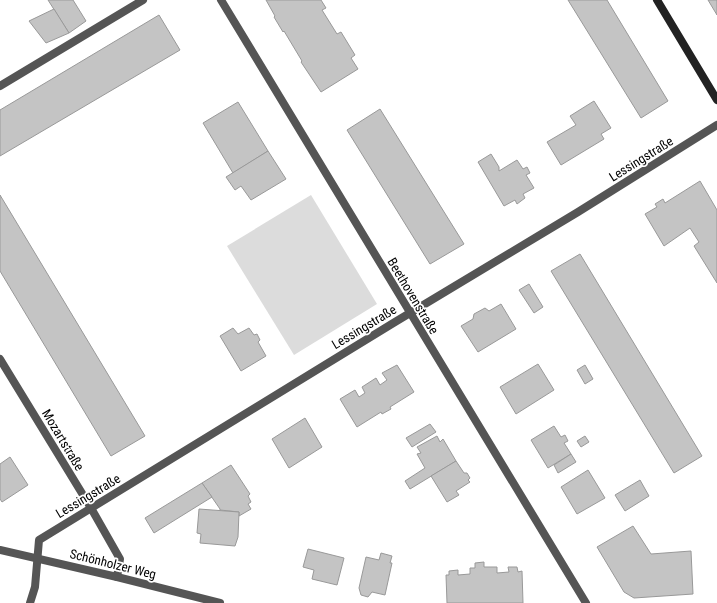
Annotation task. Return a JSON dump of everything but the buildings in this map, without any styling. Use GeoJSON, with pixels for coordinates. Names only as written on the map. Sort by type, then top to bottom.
{"type":"FeatureCollection","features":[{"type":"Feature","properties":{"kind":"main road"},"geometry":{"type":"LineString","coordinates":[[656,0],[717,100]]}},
{"type":"Feature","properties":{"kind":"street"},"geometry":{"type":"LineString","coordinates":[[0,86],[143,0]]}},
{"type":"Feature","properties":{"kind":"street","name":"Beethovenstraße"},"geometry":{"type":"LineString","coordinates":[[221,0],[586,603]]}},
{"type":"Feature","properties":{"kind":"street","name":"Lessingstraße"},"geometry":{"type":"LineString","coordinates":[[37,558],[39,540],[578,212],[717,125]]}},
{"type":"Feature","properties":{"kind":"street","name":"Mozartstraße"},"geometry":{"type":"LineString","coordinates":[[0,359],[91,508],[120,559],[117,577]]}},
{"type":"Feature","properties":{"kind":"street","name":"Schönholzer Weg"},"geometry":{"type":"LineString","coordinates":[[0,550],[220,603]]}},
{"type":"Feature","properties":{"kind":"street"},"geometry":{"type":"LineString","coordinates":[[30,603],[34,587],[37,558]]}},
{"type":"Feature","properties":{"kind":"shaded area"},"geometry":{"type":"Polygon","coordinates":[[[311,195],[377,304],[294,355],[227,246],[311,195]]]}}]}
